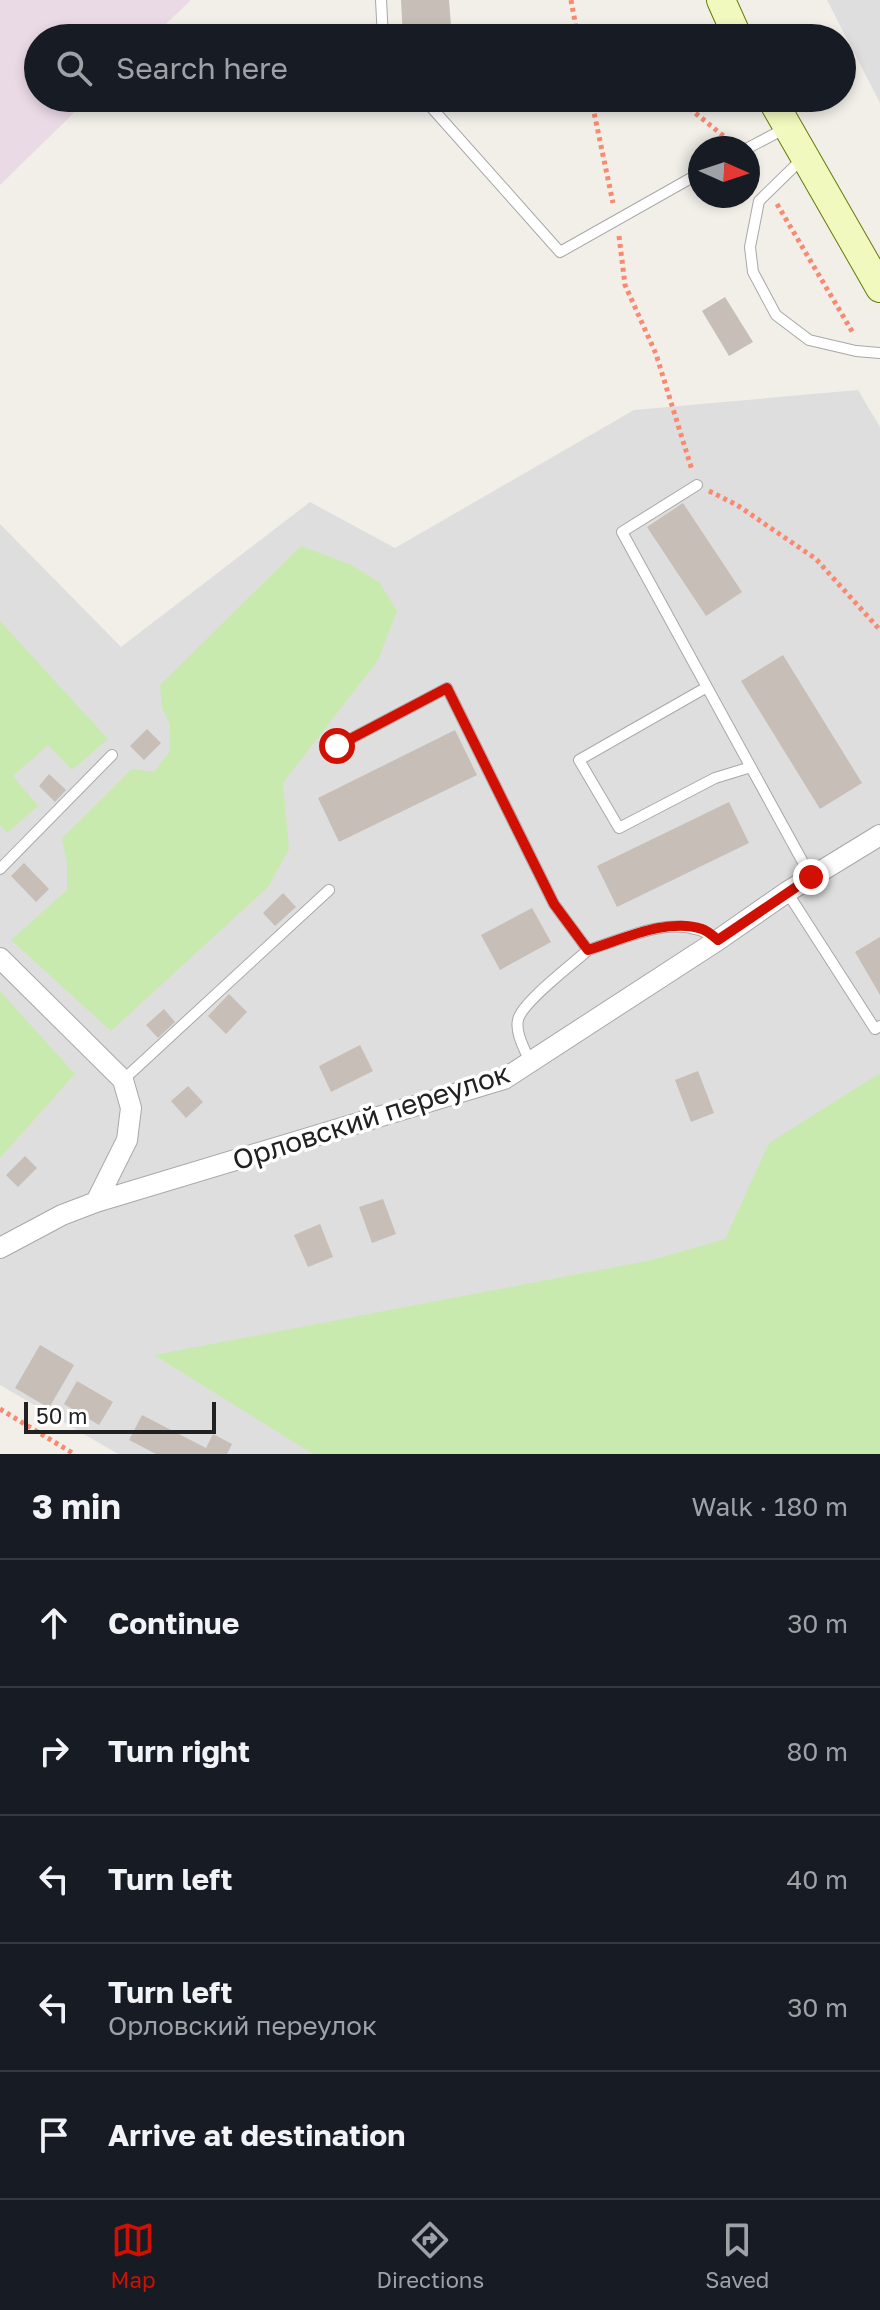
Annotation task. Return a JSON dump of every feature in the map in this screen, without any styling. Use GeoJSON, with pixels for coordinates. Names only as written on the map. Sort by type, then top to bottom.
{"type":"FeatureCollection","features":[{"type":"Feature","properties":{"kind":"main road"},"geometry":{"type":"LineString","coordinates":[[721,0],[732,24]]}},
{"type":"Feature","properties":{"kind":"main road"},"geometry":{"type":"LineString","coordinates":[[779,112],[880,288]]}},
{"type":"Feature","properties":{"kind":"street","name":"Орловский переулок"},"geometry":{"type":"LineString","coordinates":[[0,1248],[62,1215],[96,1202],[504,1079],[787,892],[880,835]]}},
{"type":"Feature","properties":{"kind":"street"},"geometry":{"type":"LineString","coordinates":[[0,958],[123,1080],[131,1108],[127,1140],[96,1202]]}},
{"type":"Feature","properties":{"kind":"lane"},"geometry":{"type":"LineString","coordinates":[[381,0],[382,24]]}},
{"type":"Feature","properties":{"kind":"lane"},"geometry":{"type":"LineString","coordinates":[[435,112],[560,252],[688,180]]}},
{"type":"Feature","properties":{"kind":"lane"},"geometry":{"type":"LineString","coordinates":[[760,142],[787,127]]}},
{"type":"Feature","properties":{"kind":"lane"},"geometry":{"type":"LineString","coordinates":[[804,157],[759,201],[750,247],[753,272],[776,315],[809,340],[880,353]]}},
{"type":"Feature","properties":{"kind":"lane"},"geometry":{"type":"LineString","coordinates":[[697,485],[622,532],[811,877]]}},
{"type":"Feature","properties":{"kind":"lane"},"geometry":{"type":"LineString","coordinates":[[707,687],[579,760],[619,828],[715,778],[751,767]]}},
{"type":"Feature","properties":{"kind":"lane"},"geometry":{"type":"LineString","coordinates":[[337,746],[447,688],[554,904],[588,950]]}},
{"type":"Feature","properties":{"kind":"lane"},"geometry":{"type":"LineString","coordinates":[[0,869],[112,755]]}},
{"type":"Feature","properties":{"kind":"lane"},"geometry":{"type":"LineString","coordinates":[[123,1080],[329,890]]}},
{"type":"Feature","properties":{"kind":"lane"},"geometry":{"type":"LineString","coordinates":[[787,892],[875,1029],[880,1026]]}},
{"type":"Feature","properties":{"kind":"lane"},"geometry":{"type":"LineString","coordinates":[[530,1062],[517,1021],[524,1007],[588,950],[665,926],[705,930],[718,940]]}},
{"type":"Feature","properties":{"kind":"path"},"geometry":{"type":"LineString","coordinates":[[571,0],[575,24]]}},
{"type":"Feature","properties":{"kind":"path"},"geometry":{"type":"LineString","coordinates":[[594,112],[617,220],[625,285],[656,354],[697,485],[737,505],[816,559],[880,630]]}},
{"type":"Feature","properties":{"kind":"path"},"geometry":{"type":"LineString","coordinates":[[694,112],[723,136]]}},
{"type":"Feature","properties":{"kind":"path"},"geometry":{"type":"LineString","coordinates":[[769,190],[865,352]]}},
{"type":"Feature","properties":{"kind":"path"},"geometry":{"type":"LineString","coordinates":[[0,1409],[74,1454]]}},
{"type":"Feature","properties":{"kind":"shaded area"},"geometry":{"type":"Polygon","coordinates":[[[0,0],[191,0],[166,24],[24,24],[24,112],[75,112],[0,185],[0,0]]]}},
{"type":"Feature","properties":{"kind":"shaded area"},"geometry":{"type":"Polygon","coordinates":[[[827,0],[880,0],[880,103],[856,56],[856,24],[839,24],[827,0]]]}},
{"type":"Feature","properties":{"kind":"shaded area"},"geometry":{"type":"Polygon","coordinates":[[[858,390],[880,427],[880,1454],[118,1454],[0,1385],[0,524],[121,647],[310,502],[395,548],[634,410],[858,390]]]}},
{"type":"Feature","properties":{"kind":"green space"},"geometry":{"type":"Polygon","coordinates":[[[301,546],[352,565],[380,583],[397,611],[378,660],[283,783],[289,849],[268,887],[111,1031],[11,940],[67,890],[67,864],[62,838],[132,769],[154,772],[170,751],[170,725],[162,708],[160,685],[301,546]]]}},
{"type":"Feature","properties":{"kind":"green space"},"geometry":{"type":"Polygon","coordinates":[[[0,621],[108,739],[72,770],[48,745],[13,776],[38,806],[7,833],[0,825],[0,621]]]}},
{"type":"Feature","properties":{"kind":"green space"},"geometry":{"type":"Polygon","coordinates":[[[0,991],[75,1074],[0,1158],[0,991]]]}},
{"type":"Feature","properties":{"kind":"green space"},"geometry":{"type":"Polygon","coordinates":[[[880,1073],[880,1454],[313,1454],[154,1355],[652,1260],[725,1239],[769,1143],[880,1073]]]}},
{"type":"Feature","properties":{"kind":"building"},"geometry":{"type":"Polygon","coordinates":[[[401,0],[449,0],[451,24],[402,24],[401,0]]]}},
{"type":"Feature","properties":{"kind":"building"},"geometry":{"type":"Polygon","coordinates":[[[725,297],[753,342],[729,356],[702,311],[725,297]]]}},
{"type":"Feature","properties":{"kind":"building"},"geometry":{"type":"Polygon","coordinates":[[[683,503],[742,592],[706,616],[647,527],[683,503]]]}},
{"type":"Feature","properties":{"kind":"building"},"geometry":{"type":"Polygon","coordinates":[[[783,655],[862,783],[820,809],[741,681],[783,655]]]}},
{"type":"Feature","properties":{"kind":"building"},"geometry":{"type":"Polygon","coordinates":[[[147,729],[161,743],[144,760],[130,746],[147,729]]]}},
{"type":"Feature","properties":{"kind":"building"},"geometry":{"type":"Polygon","coordinates":[[[455,730],[477,775],[339,842],[318,798],[455,730]]]}},
{"type":"Feature","properties":{"kind":"building"},"geometry":{"type":"Polygon","coordinates":[[[49,774],[66,790],[55,802],[39,786],[49,774]]]}},
{"type":"Feature","properties":{"kind":"building"},"geometry":{"type":"Polygon","coordinates":[[[729,802],[749,843],[617,907],[597,866],[729,802]]]}},
{"type":"Feature","properties":{"kind":"building"},"geometry":{"type":"Polygon","coordinates":[[[24,863],[49,889],[36,902],[11,876],[24,863]]]}},
{"type":"Feature","properties":{"kind":"building"},"geometry":{"type":"Polygon","coordinates":[[[283,893],[296,907],[275,926],[263,913],[283,893]]]}},
{"type":"Feature","properties":{"kind":"building"},"geometry":{"type":"Polygon","coordinates":[[[532,908],[551,942],[500,970],[481,935],[532,908]]]}},
{"type":"Feature","properties":{"kind":"building"},"geometry":{"type":"Polygon","coordinates":[[[880,937],[880,995],[855,952],[880,937]]]}},
{"type":"Feature","properties":{"kind":"building"},"geometry":{"type":"Polygon","coordinates":[[[229,994],[247,1012],[226,1034],[208,1016],[229,994]]]}},
{"type":"Feature","properties":{"kind":"building"},"geometry":{"type":"Polygon","coordinates":[[[164,1009],[175,1022],[158,1038],[146,1025],[164,1009]]]}},
{"type":"Feature","properties":{"kind":"building"},"geometry":{"type":"Polygon","coordinates":[[[360,1045],[373,1071],[331,1092],[319,1066],[360,1045]]]}},
{"type":"Feature","properties":{"kind":"building"},"geometry":{"type":"Polygon","coordinates":[[[698,1071],[714,1113],[691,1122],[675,1080],[698,1071]]]}},
{"type":"Feature","properties":{"kind":"building"},"geometry":{"type":"Polygon","coordinates":[[[188,1086],[203,1102],[186,1118],[171,1101],[188,1086]]]}},
{"type":"Feature","properties":{"kind":"building"},"geometry":{"type":"Polygon","coordinates":[[[25,1156],[37,1168],[18,1187],[6,1175],[25,1156]]]}},
{"type":"Feature","properties":{"kind":"building"},"geometry":{"type":"Polygon","coordinates":[[[383,1199],[396,1234],[372,1243],[359,1207],[383,1199]]]}},
{"type":"Feature","properties":{"kind":"building"},"geometry":{"type":"Polygon","coordinates":[[[320,1224],[333,1257],[308,1267],[294,1235],[320,1224]]]}},
{"type":"Feature","properties":{"kind":"building"},"geometry":{"type":"Polygon","coordinates":[[[40,1345],[74,1365],[49,1408],[15,1388],[40,1345]]]}},
{"type":"Feature","properties":{"kind":"building"},"geometry":{"type":"Polygon","coordinates":[[[77,1381],[113,1402],[99,1425],[64,1404],[77,1381]]]}},
{"type":"Feature","properties":{"kind":"building"},"geometry":{"type":"Polygon","coordinates":[[[142,1415],[206,1448],[213,1434],[232,1444],[227,1454],[156,1454],[129,1440],[142,1415]]]}},
{"type":"Feature","properties":{"kind":"route"},"geometry":{"type":"LineString","coordinates":[[337,746],[447,688],[554,904],[588,950],[665,926],[705,930],[718,940],[811,877]]}}]}
